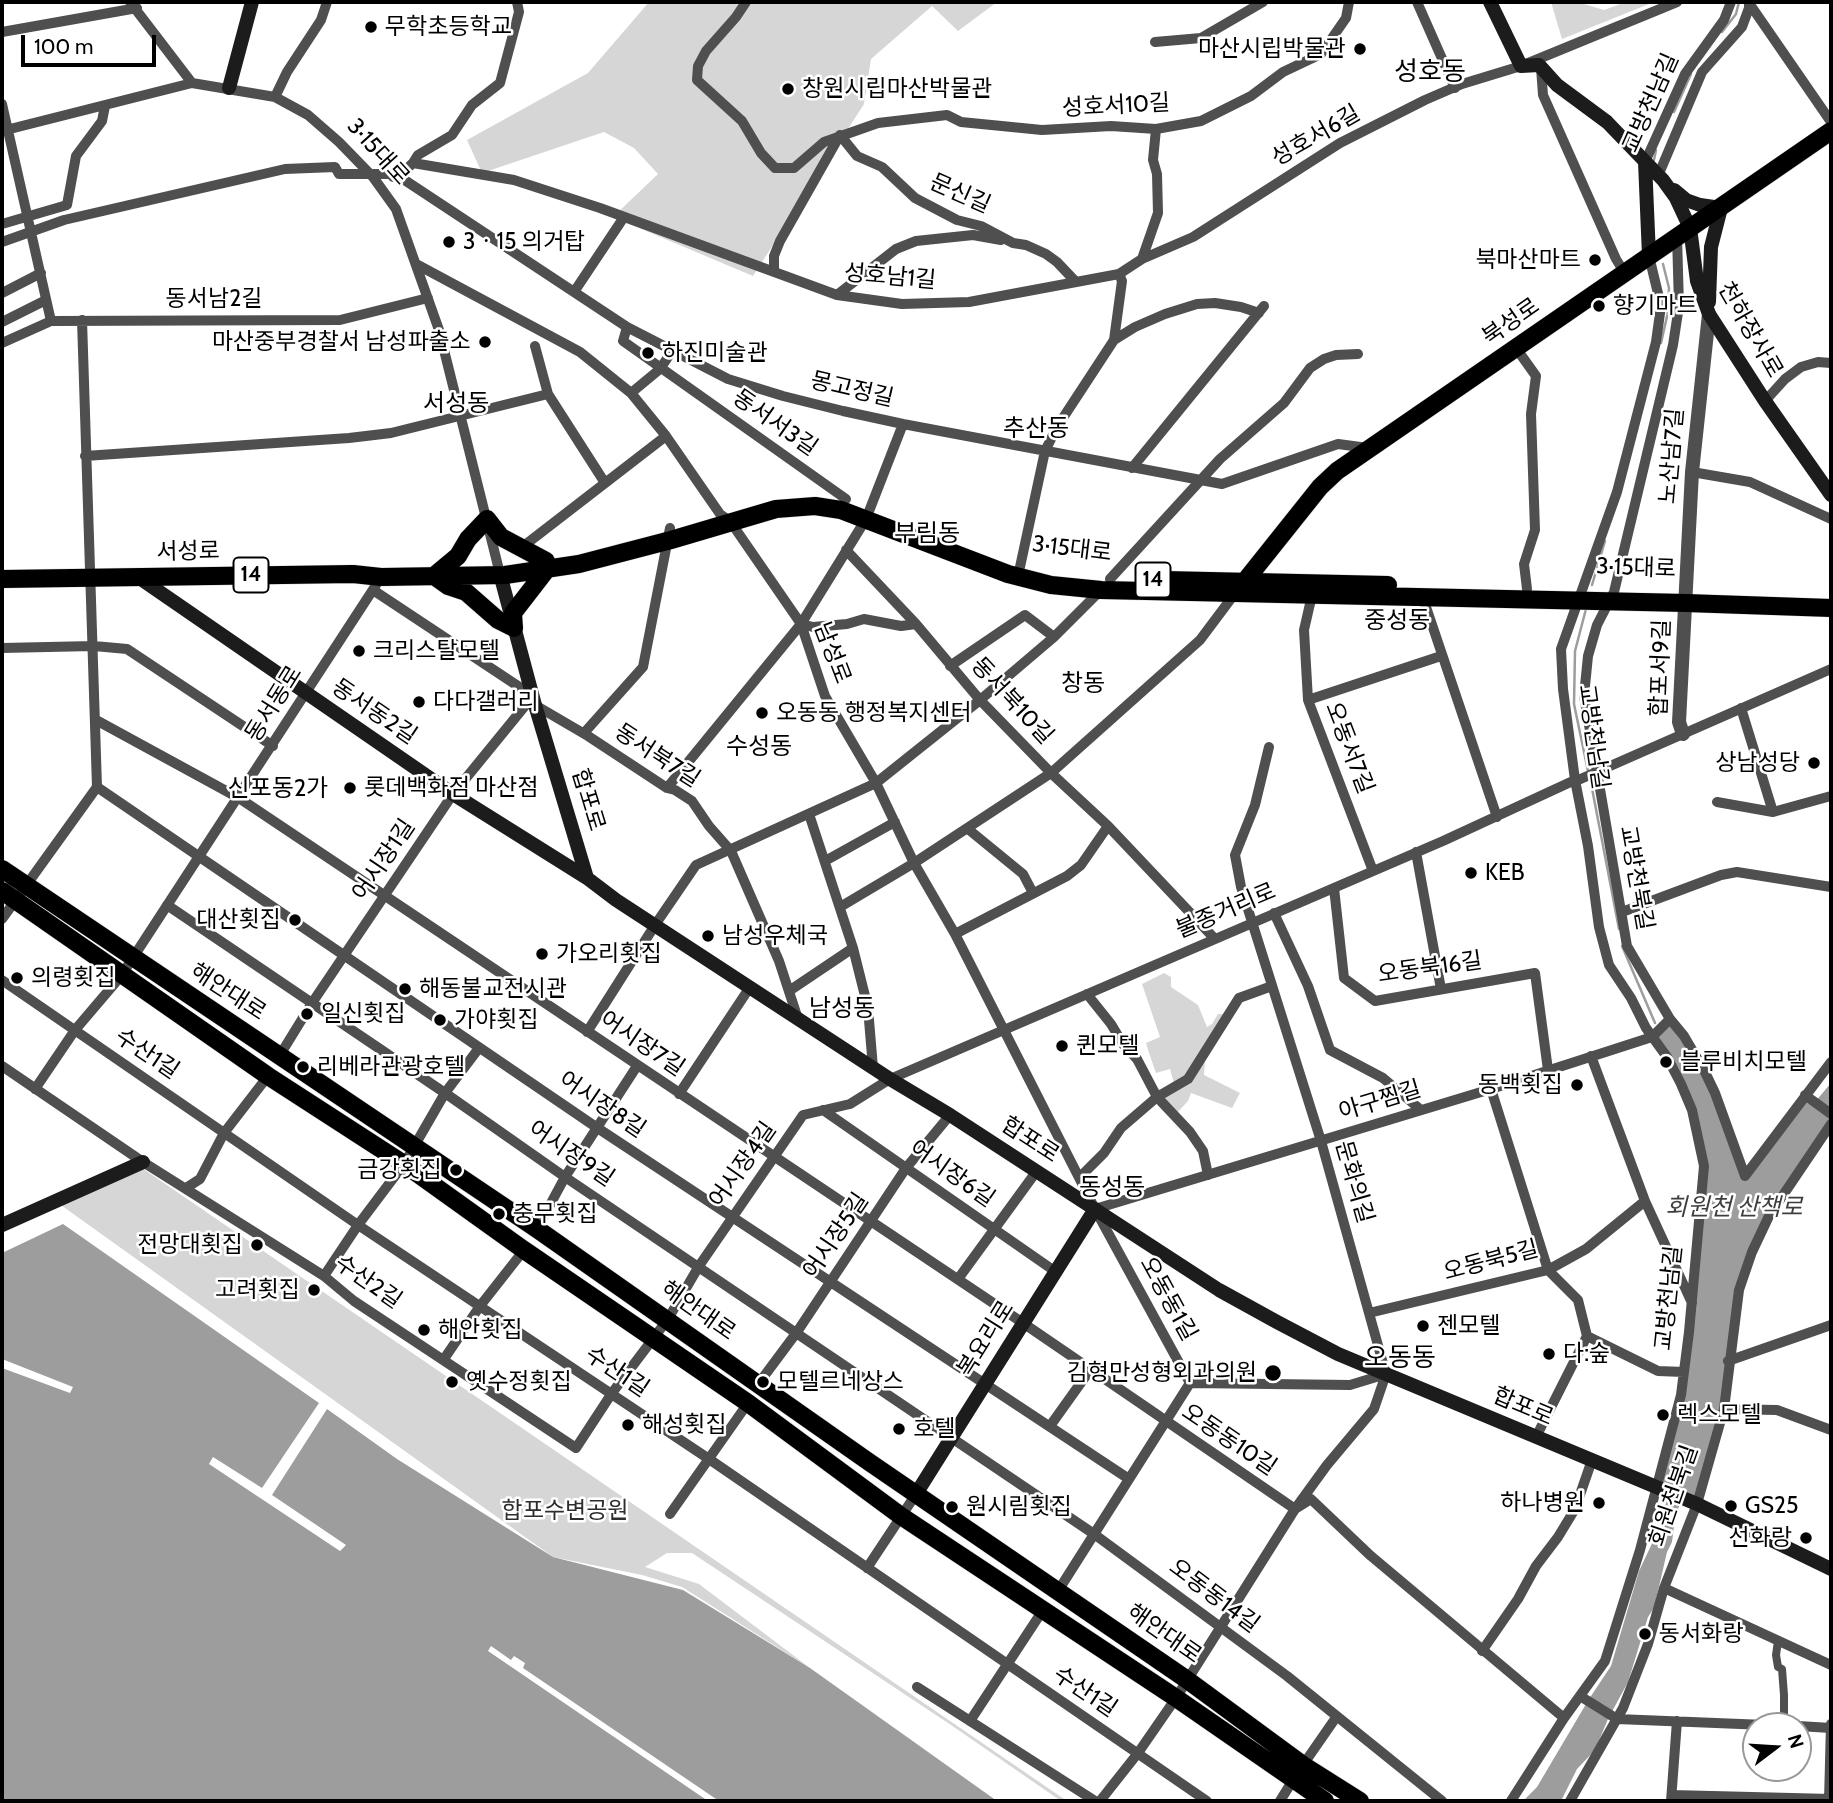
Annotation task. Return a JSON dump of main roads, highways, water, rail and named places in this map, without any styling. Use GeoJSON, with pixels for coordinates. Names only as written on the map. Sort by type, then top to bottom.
{"type":"FeatureCollection","features":[{"type":"Feature","properties":{"kind":"main road"},"geometry":{"type":"LineString","coordinates":[[229,88],[252,2]]}},
{"type":"Feature","properties":{"kind":"main road","name":"천하장사로"},"geometry":{"type":"LineString","coordinates":[[1490,2],[1521,66],[1539,65],[1557,85],[1607,122],[1676,198],[1697,281],[1709,313],[1765,401],[1831,495]]}},
{"type":"Feature","properties":{"kind":"main road","name":"북성로"},"geometry":{"type":"LineString","coordinates":[[1240,588],[1320,487],[1368,448],[1424,413],[1831,131]]}},
{"type":"Feature","properties":{"kind":"main road","name":"교방천남길"},"geometry":{"type":"LineString","coordinates":[[1645,162],[1649,256]]}},
{"type":"Feature","properties":{"kind":"main road"},"geometry":{"type":"LineString","coordinates":[[1660,178],[1686,200],[1721,208],[1711,247],[1709,313]]}},
{"type":"Feature","properties":{"kind":"main road","name":"3·15대로"},"geometry":{"type":"LineString","coordinates":[[500,574],[546,565],[579,564],[725,518],[771,500],[815,497],[846,499],[868,514],[1008,574],[1051,585],[1527,589],[1580,596]]}},
{"type":"Feature","properties":{"kind":"main road","name":"3·15대로"},"geometry":{"type":"LineString","coordinates":[[725,518],[776,509],[815,506],[868,514],[1020,567],[1105,584]]}},
{"type":"Feature","properties":{"kind":"main road"},"geometry":{"type":"LineString","coordinates":[[487,519],[501,537],[546,565],[513,613],[514,628],[498,620],[466,592],[448,586],[434,576],[458,556],[468,539],[487,519]]}},
{"type":"Feature","properties":{"kind":"main road","name":"서성로"},"geometry":{"type":"LineString","coordinates":[[2,579],[353,574],[377,583],[434,576],[500,574]]}},
{"type":"Feature","properties":{"kind":"main road","name":"합포로"},"geometry":{"type":"LineString","coordinates":[[500,574],[534,701],[587,878],[750,988],[1219,1290],[1338,1354],[1697,1504],[1831,1569]]}},
{"type":"Feature","properties":{"kind":"main road","name":"동서동2길"},"geometry":{"type":"LineString","coordinates":[[138,577],[453,794],[587,878]]}},
{"type":"Feature","properties":{"kind":"main road","name":"3·15대로"},"geometry":{"type":"LineString","coordinates":[[1240,588],[1312,596],[1829,599]]}},
{"type":"Feature","properties":{"kind":"main road","name":"해안대로"},"geometry":{"type":"LineString","coordinates":[[2,869],[15,892],[121,976],[404,1164],[524,1250],[748,1403],[901,1516],[1175,1698],[1298,1772],[1360,1801]]}},
{"type":"Feature","properties":{"kind":"main road","name":"해안대로"},"geometry":{"type":"LineString","coordinates":[[15,892],[132,958],[537,1228],[916,1494],[1186,1679],[1298,1772],[1325,1801]]}},
{"type":"Feature","properties":{"kind":"main road"},"geometry":{"type":"LineString","coordinates":[[2,1225],[143,1162]]}},
{"type":"Feature","properties":{"kind":"main road","name":"복요리로"},"geometry":{"type":"LineString","coordinates":[[916,1494],[1095,1209]]}},
{"type":"Feature","properties":{"kind":"water","name":"회원천 산책로"},"geometry":{"type":"Polygon","coordinates":[[[1670,1019],[1706,1074],[1745,1175],[1805,1095],[1815,1102],[1831,1083],[1831,1104],[1826,1110],[1831,1114],[1831,1124],[1772,1210],[1739,1290],[1724,1409],[1697,1504],[1682,1498],[1654,1608],[1648,1617],[1628,1682],[1595,1750],[1577,1769],[1561,1801],[1523,1801],[1537,1787],[1611,1666],[1639,1571],[1657,1533],[1669,1493],[1655,1486],[1681,1395],[1704,1166],[1692,1110],[1652,1037],[1670,1019]]]}},
{"type":"Feature","properties":{"kind":"water"},"geometry":{"type":"Polygon","coordinates":[[[63,1224],[319,1403],[262,1488],[213,1457],[209,1464],[340,1551],[346,1545],[272,1495],[327,1409],[397,1459],[553,1557],[683,1590],[810,1668],[997,1801],[719,1801],[523,1668],[525,1663],[514,1656],[511,1660],[491,1646],[488,1651],[708,1801],[2,1801],[2,1368],[70,1393],[73,1387],[2,1359],[2,1253],[63,1224]]]}},
{"type":"Feature","properties":{"kind":"waterway"},"geometry":{"type":"LineString","coordinates":[[1722,32],[1736,14],[1739,2]]}},
{"type":"Feature","properties":{"kind":"waterway"},"geometry":{"type":"LineString","coordinates":[[1674,112],[1691,74]]}},
{"type":"Feature","properties":{"kind":"waterway"},"geometry":{"type":"LineString","coordinates":[[1654,160],[1656,150]]}},
{"type":"Feature","properties":{"kind":"waterway"},"geometry":{"type":"LineString","coordinates":[[1661,343],[1668,312],[1669,288],[1663,264]]}},
{"type":"Feature","properties":{"kind":"waterway"},"geometry":{"type":"LineString","coordinates":[[1592,585],[1605,541]]}},
{"type":"Feature","properties":{"kind":"waterway"},"geometry":{"type":"LineString","coordinates":[[1586,609],[1575,651],[1574,704],[1588,771]]}},
{"type":"Feature","properties":{"kind":"waterway"},"geometry":{"type":"LineString","coordinates":[[1590,778],[1619,929]]}},
{"type":"Feature","properties":{"kind":"waterway"},"geometry":{"type":"LineString","coordinates":[[1622,946],[1655,1023]]}},
{"type":"Feature","properties":{"kind":"place","name":"무학초등학교"},"geometry":{"type":"Point","coordinates":[371,27]}},
{"type":"Feature","properties":{"kind":"place","name":"마산시립박물관"},"geometry":{"type":"Point","coordinates":[1360,49]}},
{"type":"Feature","properties":{"kind":"place","name":"창원시립마산박물관"},"geometry":{"type":"Point","coordinates":[788,89]}},
{"type":"Feature","properties":{"kind":"place","name":"3ㆍ15 의거탑"},"geometry":{"type":"Point","coordinates":[449,242]}},
{"type":"Feature","properties":{"kind":"place","name":"북마산마트"},"geometry":{"type":"Point","coordinates":[1595,260]}},
{"type":"Feature","properties":{"kind":"place","name":"향기마트"},"geometry":{"type":"Point","coordinates":[1599,306]}},
{"type":"Feature","properties":{"kind":"place","name":"마산중부경찰서 남성파출소"},"geometry":{"type":"Point","coordinates":[485,342]}},
{"type":"Feature","properties":{"kind":"place","name":"하진미술관"},"geometry":{"type":"Point","coordinates":[648,353]}},
{"type":"Feature","properties":{"kind":"place","name":"크리스탈모텔"},"geometry":{"type":"Point","coordinates":[359,651]}},
{"type":"Feature","properties":{"kind":"place","name":"다다갤러리"},"geometry":{"type":"Point","coordinates":[419,702]}},
{"type":"Feature","properties":{"kind":"place","name":"오동동 행정복지센터"},"geometry":{"type":"Point","coordinates":[762,713]}},
{"type":"Feature","properties":{"kind":"place","name":"상남성당"},"geometry":{"type":"Point","coordinates":[1814,763]}},
{"type":"Feature","properties":{"kind":"place","name":"롯데백화점 마산점"},"geometry":{"type":"Point","coordinates":[350,788]}},
{"type":"Feature","properties":{"kind":"place","name":"KEB"},"geometry":{"type":"Point","coordinates":[1471,873]}},
{"type":"Feature","properties":{"kind":"place","name":"대산횟집"},"geometry":{"type":"Point","coordinates":[295,920]}},
{"type":"Feature","properties":{"kind":"place","name":"남성우체국"},"geometry":{"type":"Point","coordinates":[708,936]}},
{"type":"Feature","properties":{"kind":"place","name":"가오리횟집"},"geometry":{"type":"Point","coordinates":[542,954]}},
{"type":"Feature","properties":{"kind":"place","name":"의령횟집"},"geometry":{"type":"Point","coordinates":[17,978]}},
{"type":"Feature","properties":{"kind":"place","name":"해동불교전시관"},"geometry":{"type":"Point","coordinates":[405,989]}},
{"type":"Feature","properties":{"kind":"place","name":"일신횟집"},"geometry":{"type":"Point","coordinates":[307,1014]}},
{"type":"Feature","properties":{"kind":"place","name":"가야횟집"},"geometry":{"type":"Point","coordinates":[440,1020]}},
{"type":"Feature","properties":{"kind":"place","name":"퀸모텔"},"geometry":{"type":"Point","coordinates":[1062,1046]}},
{"type":"Feature","properties":{"kind":"place","name":"블루비치모텔"},"geometry":{"type":"Point","coordinates":[1666,1062]}},
{"type":"Feature","properties":{"kind":"place","name":"리베라관광호텔"},"geometry":{"type":"Point","coordinates":[303,1067]}},
{"type":"Feature","properties":{"kind":"place","name":"동백횟집"},"geometry":{"type":"Point","coordinates":[1577,1085]}},
{"type":"Feature","properties":{"kind":"place","name":"금강횟집"},"geometry":{"type":"Point","coordinates":[456,1170]}},
{"type":"Feature","properties":{"kind":"place","name":"충무횟집"},"geometry":{"type":"Point","coordinates":[499,1214]}},
{"type":"Feature","properties":{"kind":"place","name":"전망대횟집"},"geometry":{"type":"Point","coordinates":[257,1245]}},
{"type":"Feature","properties":{"kind":"place","name":"고려횟집"},"geometry":{"type":"Point","coordinates":[314,1290]}},
{"type":"Feature","properties":{"kind":"place","name":"젠모텔"},"geometry":{"type":"Point","coordinates":[1423,1326]}},
{"type":"Feature","properties":{"kind":"place","name":"해안횟집"},"geometry":{"type":"Point","coordinates":[424,1330]}},
{"type":"Feature","properties":{"kind":"place","name":"다:숲"},"geometry":{"type":"Point","coordinates":[1549,1354]}},
{"type":"Feature","properties":{"kind":"place","name":"김형만성형외과의원"},"geometry":{"type":"Point","coordinates":[1273,1373]}},
{"type":"Feature","properties":{"kind":"place","name":"옛수정횟집"},"geometry":{"type":"Point","coordinates":[452,1382]}},
{"type":"Feature","properties":{"kind":"place","name":"모텔르네상스"},"geometry":{"type":"Point","coordinates":[763,1382]}},
{"type":"Feature","properties":{"kind":"place","name":"렉스모텔"},"geometry":{"type":"Point","coordinates":[1663,1415]}},
{"type":"Feature","properties":{"kind":"place","name":"해성횟집"},"geometry":{"type":"Point","coordinates":[628,1425]}},
{"type":"Feature","properties":{"kind":"place","name":"호텔"},"geometry":{"type":"Point","coordinates":[899,1429]}},
{"type":"Feature","properties":{"kind":"place","name":"하나병원"},"geometry":{"type":"Point","coordinates":[1599,1503]}},
{"type":"Feature","properties":{"kind":"place","name":"GS25"},"geometry":{"type":"Point","coordinates":[1731,1506]}},
{"type":"Feature","properties":{"kind":"place","name":"원시림횟집"},"geometry":{"type":"Point","coordinates":[952,1507]}},
{"type":"Feature","properties":{"kind":"place","name":"선화랑"},"geometry":{"type":"Point","coordinates":[1806,1538]}},
{"type":"Feature","properties":{"kind":"place","name":"동서화랑"},"geometry":{"type":"Point","coordinates":[1645,1634]}},
{"type":"Feature","properties":{"kind":"district","name":"성호동"},"geometry":{"type":"Point","coordinates":[1430,72]}},
{"type":"Feature","properties":{"kind":"district","name":"서성동"},"geometry":{"type":"Point","coordinates":[456,404]}},
{"type":"Feature","properties":{"kind":"district","name":"추산동"},"geometry":{"type":"Point","coordinates":[1036,429]}},
{"type":"Feature","properties":{"kind":"district","name":"부림동"},"geometry":{"type":"Point","coordinates":[927,534]}},
{"type":"Feature","properties":{"kind":"district","name":"중성동"},"geometry":{"type":"Point","coordinates":[1397,621]}},
{"type":"Feature","properties":{"kind":"district","name":"창동"},"geometry":{"type":"Point","coordinates":[1083,684]}},
{"type":"Feature","properties":{"kind":"district","name":"수성동"},"geometry":{"type":"Point","coordinates":[759,747]}},
{"type":"Feature","properties":{"kind":"district","name":"신포동2가"},"geometry":{"type":"Point","coordinates":[278,789]}},
{"type":"Feature","properties":{"kind":"district","name":"남성동"},"geometry":{"type":"Point","coordinates":[842,1009]}},
{"type":"Feature","properties":{"kind":"district","name":"동성동"},"geometry":{"type":"Point","coordinates":[1112,1188]}},
{"type":"Feature","properties":{"kind":"district","name":"오동동"},"geometry":{"type":"Point","coordinates":[1400,1358]}},
{"type":"Feature","properties":{"kind":"park label","name":"합포수변공원"},"geometry":{"type":"Point","coordinates":[565,1511]}}]}
